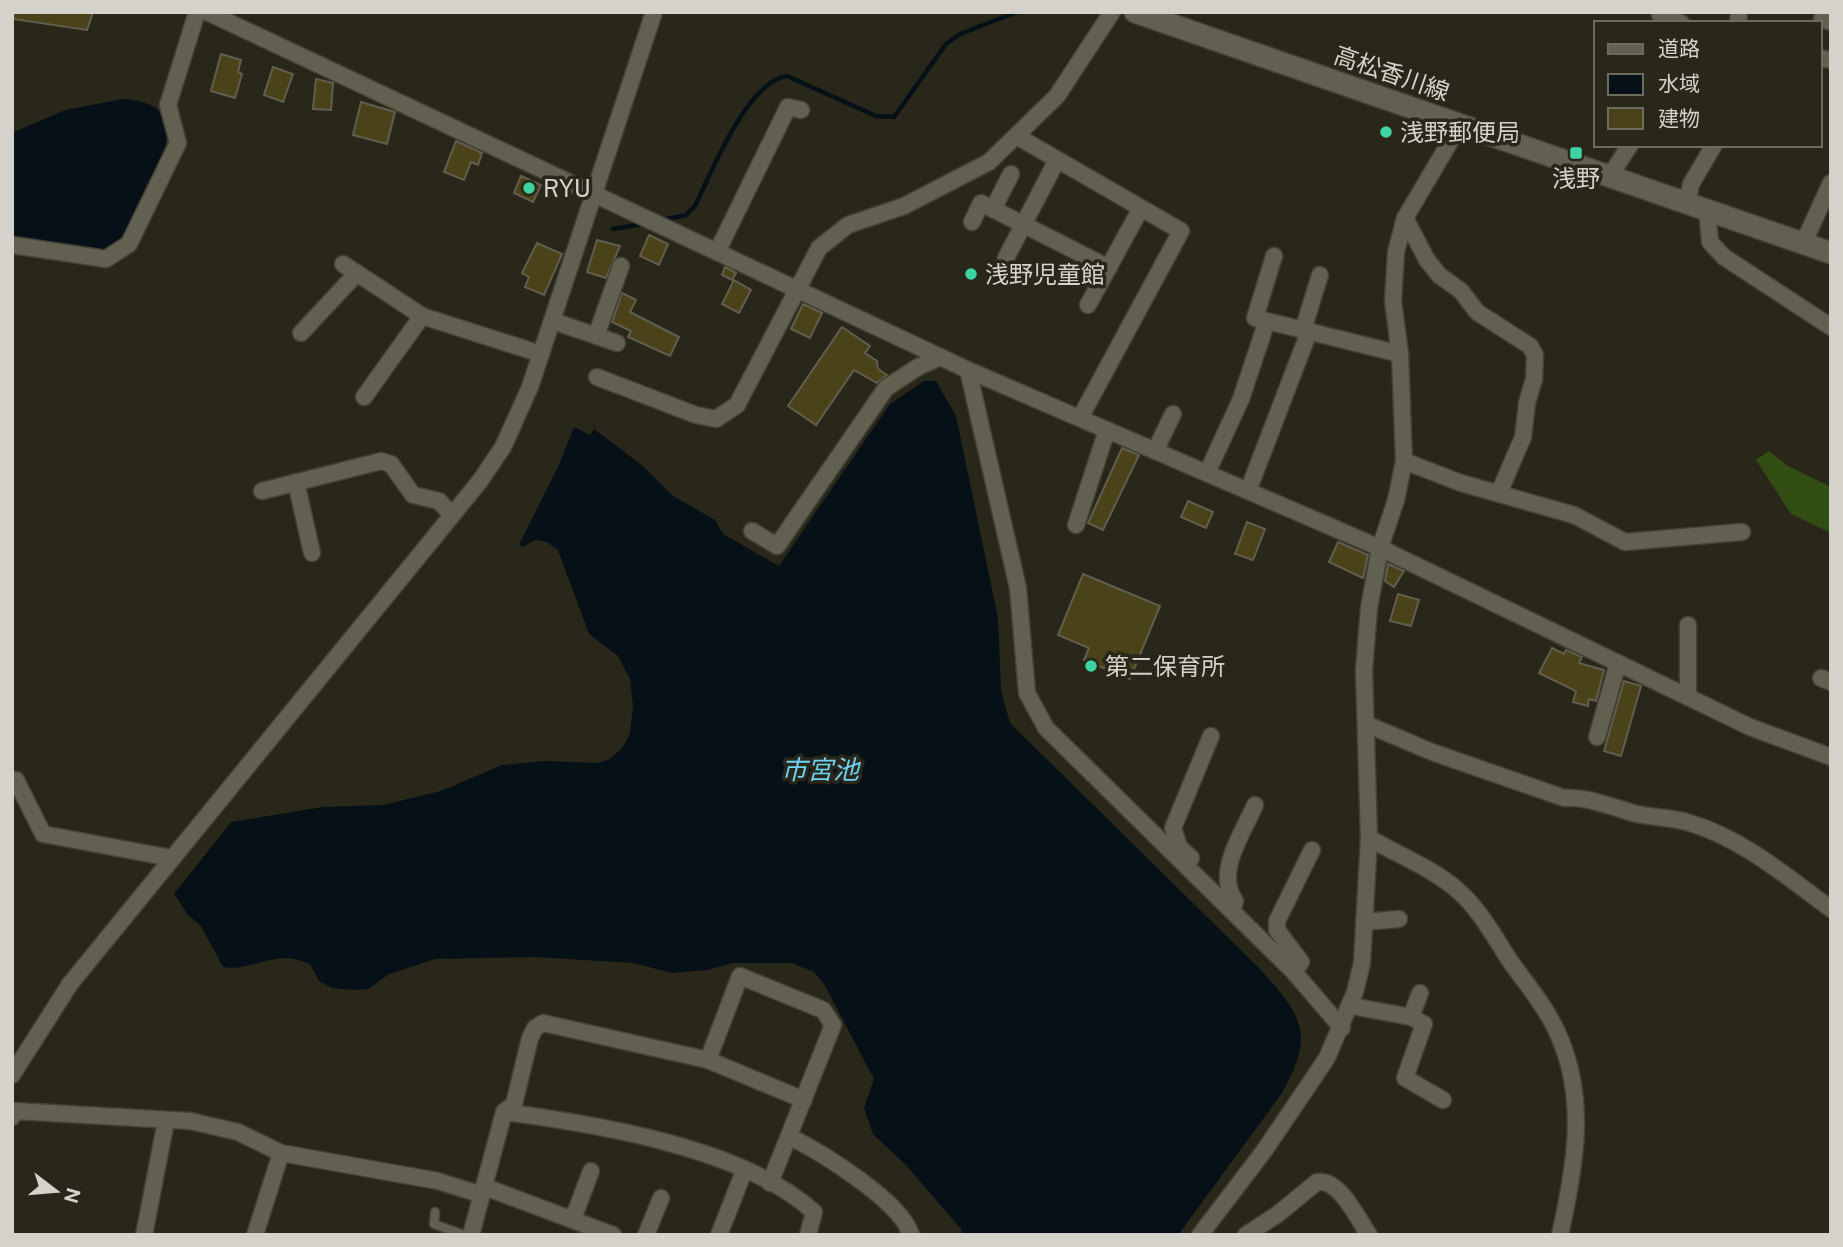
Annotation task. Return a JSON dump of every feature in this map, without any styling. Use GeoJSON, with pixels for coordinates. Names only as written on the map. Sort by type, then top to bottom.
{"type":"FeatureCollection","features":[{"type":"Feature","properties":{"kind":"main road","name":"高松香川線"},"geometry":{"type":"LineString","coordinates":[[1135,12],[1831,253]]}},
{"type":"Feature","properties":{"kind":"street"},"geometry":{"type":"LineString","coordinates":[[12,245],[106,259],[129,244],[178,142],[168,105],[197,12]]}},
{"type":"Feature","properties":{"kind":"street"},"geometry":{"type":"LineString","coordinates":[[207,12],[968,370],[1380,548],[1750,726],[1831,757]]}},
{"type":"Feature","properties":{"kind":"street"},"geometry":{"type":"LineString","coordinates":[[12,1075],[70,984],[452,514],[503,447],[519,415],[553,321],[654,12]]}},
{"type":"Feature","properties":{"kind":"street"},"geometry":{"type":"LineString","coordinates":[[597,377],[696,415],[716,419],[737,405],[819,248],[834,233],[848,225],[904,206],[989,162],[1018,137],[1057,96],[1112,12]]}},
{"type":"Feature","properties":{"kind":"street"},"geometry":{"type":"LineString","coordinates":[[1660,15],[1676,21]]}},
{"type":"Feature","properties":{"kind":"street"},"geometry":{"type":"LineString","coordinates":[[717,252],[788,107],[801,110]]}},
{"type":"Feature","properties":{"kind":"street"},"geometry":{"type":"LineString","coordinates":[[1200,1235],[1311,1083],[1352,1006],[1362,963],[1369,838],[1364,670],[1369,608],[1380,548],[1396,500],[1404,461],[1400,354],[1393,301],[1396,252],[1405,218],[1460,125]]}},
{"type":"Feature","properties":{"kind":"street"},"geometry":{"type":"LineString","coordinates":[[1018,137],[1181,231],[1080,418]]}},
{"type":"Feature","properties":{"kind":"street"},"geometry":{"type":"LineString","coordinates":[[1610,176],[1629,147]]}},
{"type":"Feature","properties":{"kind":"street"},"geometry":{"type":"LineString","coordinates":[[1713,147],[1691,184],[1710,242],[1724,257],[1831,327]]}},
{"type":"Feature","properties":{"kind":"street"},"geometry":{"type":"LineString","coordinates":[[1006,258],[1057,160]]}},
{"type":"Feature","properties":{"kind":"street"},"geometry":{"type":"LineString","coordinates":[[993,209],[1012,174]]}},
{"type":"Feature","properties":{"kind":"street"},"geometry":{"type":"LineString","coordinates":[[1803,244],[1831,183]]}},
{"type":"Feature","properties":{"kind":"street"},"geometry":{"type":"LineString","coordinates":[[972,222],[981,203],[1109,268]]}},
{"type":"Feature","properties":{"kind":"street"},"geometry":{"type":"LineString","coordinates":[[1088,305],[1141,208]]}},
{"type":"Feature","properties":{"kind":"street"},"geometry":{"type":"LineString","coordinates":[[1405,218],[1427,260],[1439,275],[1461,291],[1482,317],[1530,346],[1535,355],[1534,379],[1527,403],[1523,437],[1499,493]]}},
{"type":"Feature","properties":{"kind":"street"},"geometry":{"type":"LineString","coordinates":[[1274,256],[1255,318],[1400,354]]}},
{"type":"Feature","properties":{"kind":"street"},"geometry":{"type":"LineString","coordinates":[[596,336],[621,266]]}},
{"type":"Feature","properties":{"kind":"street"},"geometry":{"type":"LineString","coordinates":[[301,333],[350,269],[422,316],[541,354]]}},
{"type":"Feature","properties":{"kind":"street"},"geometry":{"type":"LineString","coordinates":[[1248,491],[1306,331],[1320,275]]}},
{"type":"Feature","properties":{"kind":"street"},"geometry":{"type":"LineString","coordinates":[[364,397],[422,316]]}},
{"type":"Feature","properties":{"kind":"street"},"geometry":{"type":"LineString","coordinates":[[553,321],[617,343]]}},
{"type":"Feature","properties":{"kind":"street"},"geometry":{"type":"LineString","coordinates":[[1207,473],[1241,398],[1267,321]]}},
{"type":"Feature","properties":{"kind":"street"},"geometry":{"type":"LineString","coordinates":[[752,531],[777,546],[886,388],[918,367],[942,358]]}},
{"type":"Feature","properties":{"kind":"street"},"geometry":{"type":"LineString","coordinates":[[968,370],[1018,588],[1027,693],[1046,728],[1294,972],[1342,1028]]}},
{"type":"Feature","properties":{"kind":"street"},"geometry":{"type":"LineString","coordinates":[[1155,451],[1173,414]]}},
{"type":"Feature","properties":{"kind":"street"},"geometry":{"type":"LineString","coordinates":[[1076,525],[1108,430]]}},
{"type":"Feature","properties":{"kind":"street"},"geometry":{"type":"LineString","coordinates":[[262,491],[381,461],[391,464],[413,495],[439,501],[452,514]]}},
{"type":"Feature","properties":{"kind":"street"},"geometry":{"type":"LineString","coordinates":[[1404,461],[1461,483],[1574,515],[1625,542],[1742,532]]}},
{"type":"Feature","properties":{"kind":"street"},"geometry":{"type":"LineString","coordinates":[[296,482],[312,553]]}},
{"type":"Feature","properties":{"kind":"street"},"geometry":{"type":"LineString","coordinates":[[1688,625],[1688,697]]}},
{"type":"Feature","properties":{"kind":"street"},"geometry":{"type":"LineString","coordinates":[[1597,737],[1618,663]]}},
{"type":"Feature","properties":{"kind":"street"},"geometry":{"type":"LineString","coordinates":[[1366,724],[1432,752],[1564,799],[1576,797],[1640,814],[1666,817],[1723,836],[1751,851],[1831,909]]}},
{"type":"Feature","properties":{"kind":"street"},"geometry":{"type":"LineString","coordinates":[[1187,866],[1191,858],[1179,847],[1173,828],[1211,736]]}},
{"type":"Feature","properties":{"kind":"street"},"geometry":{"type":"LineString","coordinates":[[12,780],[16,780],[43,834],[171,858]]}},
{"type":"Feature","properties":{"kind":"street"},"geometry":{"type":"LineString","coordinates":[[1232,910],[1235,901],[1227,890],[1226,872],[1255,806]]}},
{"type":"Feature","properties":{"kind":"street"},"geometry":{"type":"LineString","coordinates":[[1369,838],[1454,887],[1471,902],[1541,1005],[1561,1041],[1573,1080],[1577,1109],[1574,1170],[1560,1235]]}},
{"type":"Feature","properties":{"kind":"street"},"geometry":{"type":"LineString","coordinates":[[1294,972],[1301,962],[1277,930],[1277,921],[1312,850]]}},
{"type":"Feature","properties":{"kind":"street"},"geometry":{"type":"LineString","coordinates":[[1364,922],[1399,919]]}},
{"type":"Feature","properties":{"kind":"street"},"geometry":{"type":"LineString","coordinates":[[708,1060],[740,976],[823,1010],[833,1025],[770,1184]]}},
{"type":"Feature","properties":{"kind":"street"},"geometry":{"type":"LineString","coordinates":[[1411,1017],[1420,993]]}},
{"type":"Feature","properties":{"kind":"street"},"geometry":{"type":"LineString","coordinates":[[1352,1006],[1411,1017],[1424,1024],[1405,1078],[1443,1100]]}},
{"type":"Feature","properties":{"kind":"street"},"geometry":{"type":"LineString","coordinates":[[471,1235],[504,1112],[514,1104],[530,1038],[535,1028],[542,1023],[708,1060],[804,1100]]}},
{"type":"Feature","properties":{"kind":"street"},"geometry":{"type":"LineString","coordinates":[[12,1117],[15,1111],[190,1121],[238,1132],[281,1153],[484,1191],[573,1219],[613,1235]]}},
{"type":"Feature","properties":{"kind":"street"},"geometry":{"type":"LineString","coordinates":[[504,1112],[655,1140],[706,1155],[798,1197],[814,1212],[808,1235]]}},
{"type":"Feature","properties":{"kind":"street"},"geometry":{"type":"LineString","coordinates":[[144,1235],[166,1121]]}},
{"type":"Feature","properties":{"kind":"street"},"geometry":{"type":"LineString","coordinates":[[790,1136],[821,1152],[849,1172],[906,1222],[911,1235]]}},
{"type":"Feature","properties":{"kind":"street"},"geometry":{"type":"LineString","coordinates":[[255,1235],[281,1153]]}},
{"type":"Feature","properties":{"kind":"street"},"geometry":{"type":"LineString","coordinates":[[573,1219],[591,1171]]}},
{"type":"Feature","properties":{"kind":"street"},"geometry":{"type":"LineString","coordinates":[[719,1235],[744,1171]]}},
{"type":"Feature","properties":{"kind":"street"},"geometry":{"type":"LineString","coordinates":[[1246,1235],[1278,1214],[1317,1182],[1324,1181],[1334,1186],[1369,1235]]}},
{"type":"Feature","properties":{"kind":"street"},"geometry":{"type":"LineString","coordinates":[[646,1235],[661,1198]]}},
{"type":"Feature","properties":{"kind":"lane"},"geometry":{"type":"LineString","coordinates":[[435,1212],[434,1224],[464,1235]]}},
{"type":"Feature","properties":{"kind":"green space"},"geometry":{"type":"Polygon","coordinates":[[[1769,451],[1788,466],[1831,487],[1831,533],[1791,514],[1756,460],[1769,451]]]}},
{"type":"Feature","properties":{"kind":"water"},"geometry":{"type":"Polygon","coordinates":[[[123,99],[145,103],[158,111],[165,122],[167,135],[159,166],[119,244],[104,251],[92,252],[12,239],[12,133],[65,110],[123,99]]]}},
{"type":"Feature","properties":{"kind":"water","name":"市宮池"},"geometry":{"type":"Polygon","coordinates":[[[924,381],[936,381],[956,416],[998,618],[1001,691],[1010,723],[1261,970],[1287,1001],[1300,1027],[1299,1055],[1282,1093],[1178,1235],[962,1235],[961,1229],[905,1164],[873,1134],[864,1108],[874,1079],[824,984],[814,972],[792,963],[733,963],[707,970],[672,973],[633,963],[535,957],[435,959],[389,974],[368,989],[354,990],[332,988],[319,981],[310,964],[293,959],[280,958],[240,967],[223,967],[201,926],[188,915],[174,894],[231,822],[323,807],[383,805],[441,791],[502,765],[545,761],[598,763],[610,759],[622,748],[630,734],[633,706],[630,679],[618,656],[589,634],[558,550],[547,542],[535,540],[523,547],[519,545],[559,465],[574,427],[590,435],[594,429],[643,466],[673,496],[715,520],[723,534],[779,566],[890,404],[924,381]]]}},
{"type":"Feature","properties":{"kind":"building"},"geometry":{"type":"Polygon","coordinates":[[[14,12],[93,12],[87,30],[13,19],[14,12]]]}},
{"type":"Feature","properties":{"kind":"building"},"geometry":{"type":"Polygon","coordinates":[[[221,54],[241,60],[238,72],[242,74],[235,98],[211,91],[221,54]]]}},
{"type":"Feature","properties":{"kind":"building"},"geometry":{"type":"Polygon","coordinates":[[[273,67],[293,74],[283,102],[264,95],[273,67]]]}},
{"type":"Feature","properties":{"kind":"building"},"geometry":{"type":"Polygon","coordinates":[[[316,79],[333,83],[331,110],[313,109],[316,79]]]}},
{"type":"Feature","properties":{"kind":"building"},"geometry":{"type":"Polygon","coordinates":[[[361,102],[395,112],[387,144],[353,135],[361,102]]]}},
{"type":"Feature","properties":{"kind":"building"},"geometry":{"type":"Polygon","coordinates":[[[456,141],[482,153],[478,165],[471,162],[464,180],[444,172],[456,141]]]}},
{"type":"Feature","properties":{"kind":"building"},"geometry":{"type":"Polygon","coordinates":[[[521,176],[541,185],[533,202],[514,193],[521,176]]]}},
{"type":"Feature","properties":{"kind":"building"},"geometry":{"type":"Polygon","coordinates":[[[649,235],[668,244],[659,265],[640,256],[649,235]]]}},
{"type":"Feature","properties":{"kind":"building"},"geometry":{"type":"Polygon","coordinates":[[[597,240],[620,246],[606,278],[587,272],[597,240]]]}},
{"type":"Feature","properties":{"kind":"building"},"geometry":{"type":"Polygon","coordinates":[[[537,243],[562,254],[544,295],[525,287],[529,277],[522,273],[537,243]]]}},
{"type":"Feature","properties":{"kind":"building"},"geometry":{"type":"Polygon","coordinates":[[[725,267],[736,273],[732,280],[722,275],[725,267]]]}},
{"type":"Feature","properties":{"kind":"building"},"geometry":{"type":"Polygon","coordinates":[[[734,280],[751,290],[739,313],[722,304],[734,280]]]}},
{"type":"Feature","properties":{"kind":"building"},"geometry":{"type":"Polygon","coordinates":[[[622,293],[636,300],[630,312],[679,337],[670,356],[628,337],[631,331],[612,322],[622,293]]]}},
{"type":"Feature","properties":{"kind":"building"},"geometry":{"type":"Polygon","coordinates":[[[803,304],[822,313],[810,338],[791,329],[803,304]]]}},
{"type":"Feature","properties":{"kind":"building"},"geometry":{"type":"Polygon","coordinates":[[[842,327],[870,346],[865,353],[877,361],[878,369],[887,375],[877,383],[854,370],[816,425],[788,406],[842,327]]]}},
{"type":"Feature","properties":{"kind":"building"},"geometry":{"type":"Polygon","coordinates":[[[1122,448],[1139,455],[1103,530],[1088,523],[1122,448]]]}},
{"type":"Feature","properties":{"kind":"building"},"geometry":{"type":"Polygon","coordinates":[[[1188,501],[1213,512],[1206,528],[1181,517],[1188,501]]]}},
{"type":"Feature","properties":{"kind":"building"},"geometry":{"type":"Polygon","coordinates":[[[1247,522],[1265,529],[1253,560],[1235,554],[1247,522]]]}},
{"type":"Feature","properties":{"kind":"building"},"geometry":{"type":"Polygon","coordinates":[[[1338,542],[1368,555],[1363,578],[1329,562],[1338,542]]]}},
{"type":"Feature","properties":{"kind":"building"},"geometry":{"type":"Polygon","coordinates":[[[1388,564],[1404,571],[1394,587],[1385,581],[1388,564]]]}},
{"type":"Feature","properties":{"kind":"building"},"geometry":{"type":"Polygon","coordinates":[[[1083,574],[1160,606],[1130,679],[1084,660],[1089,648],[1058,635],[1083,574]]]}},
{"type":"Feature","properties":{"kind":"building"},"geometry":{"type":"Polygon","coordinates":[[[1398,594],[1419,600],[1411,626],[1390,621],[1398,594]]]}},
{"type":"Feature","properties":{"kind":"building"},"geometry":{"type":"Polygon","coordinates":[[[1552,648],[1564,654],[1566,650],[1582,657],[1579,663],[1604,670],[1596,701],[1589,699],[1588,706],[1573,702],[1576,691],[1539,673],[1552,648]]]}},
{"type":"Feature","properties":{"kind":"building"},"geometry":{"type":"Polygon","coordinates":[[[1624,681],[1641,686],[1621,756],[1604,751],[1624,681]]]}},
{"type":"Feature","properties":{"kind":"waterway"},"geometry":{"type":"LineString","coordinates":[[662,220],[686,215],[695,206],[732,130],[758,94],[772,82],[787,76],[876,116],[894,117],[946,44],[960,34],[1017,12]]}},
{"type":"Feature","properties":{"kind":"waterway"},"geometry":{"type":"LineString","coordinates":[[613,229],[643,224]]}},
{"type":"Feature","properties":{"kind":"place","name":"浅野郵便局"},"geometry":{"type":"Point","coordinates":[1386,132]}},
{"type":"Feature","properties":{"kind":"place","name":"浅野"},"geometry":{"type":"Point","coordinates":[1576,153]}},
{"type":"Feature","properties":{"kind":"place","name":"RYU"},"geometry":{"type":"Point","coordinates":[529,188]}},
{"type":"Feature","properties":{"kind":"place","name":"浅野児童館"},"geometry":{"type":"Point","coordinates":[971,274]}},
{"type":"Feature","properties":{"kind":"place","name":"第二保育所"},"geometry":{"type":"Point","coordinates":[1091,666]}}]}
